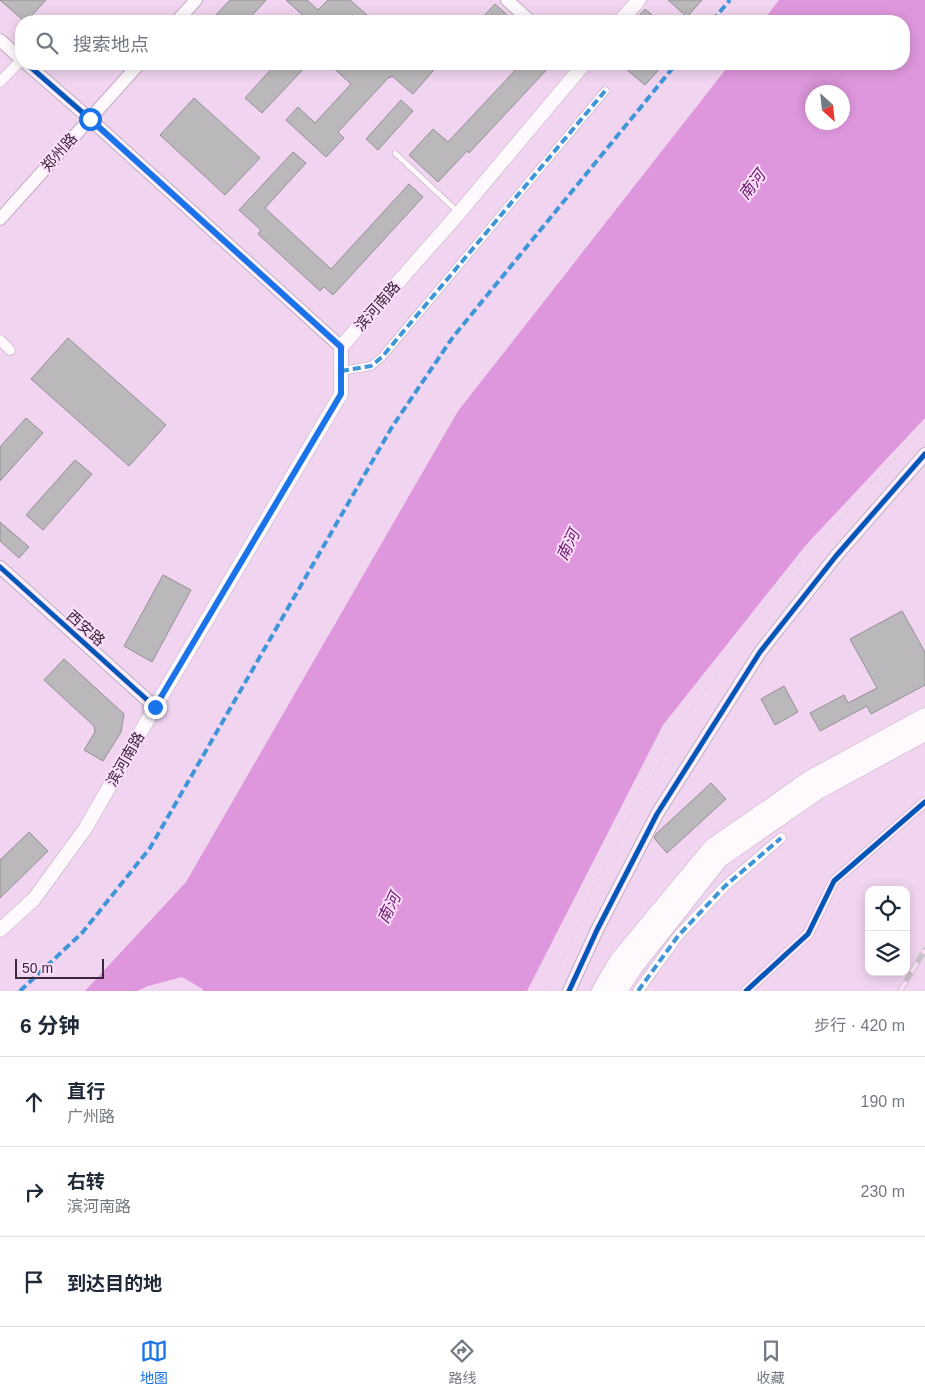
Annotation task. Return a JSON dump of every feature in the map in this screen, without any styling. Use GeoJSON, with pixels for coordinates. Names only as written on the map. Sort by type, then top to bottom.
{"type":"FeatureCollection","features":[{"type":"Feature","properties":{"kind":"highway"},"geometry":{"type":"LineString","coordinates":[[601,991],[618,960],[712,848],[811,779],[925,717]]}},
{"type":"Feature","properties":{"kind":"highway"},"geometry":{"type":"LineString","coordinates":[[618,991],[633,968],[720,858],[818,790],[925,732]]}},
{"type":"Feature","properties":{"kind":"main road"},"geometry":{"type":"LineString","coordinates":[[625,15],[639,0]]}},
{"type":"Feature","properties":{"kind":"main road","name":"滨河南路"},"geometry":{"type":"LineString","coordinates":[[0,930],[34,899],[84,829],[341,394],[341,347],[458,213],[576,70]]}},
{"type":"Feature","properties":{"kind":"street"},"geometry":{"type":"LineString","coordinates":[[182,15],[196,0]]}},
{"type":"Feature","properties":{"kind":"street"},"geometry":{"type":"LineString","coordinates":[[507,0],[523,15]]}},
{"type":"Feature","properties":{"kind":"street"},"geometry":{"type":"LineString","coordinates":[[0,40],[15,54]]}},
{"type":"Feature","properties":{"kind":"street"},"geometry":{"type":"LineString","coordinates":[[0,82],[15,66]]}},
{"type":"Feature","properties":{"kind":"street"},"geometry":{"type":"LineString","coordinates":[[34,70],[341,347]]}},
{"type":"Feature","properties":{"kind":"street","name":"郑州路"},"geometry":{"type":"LineString","coordinates":[[0,219],[134,70]]}},
{"type":"Feature","properties":{"kind":"street"},"geometry":{"type":"LineString","coordinates":[[341,371],[370,366],[382,357],[605,91]]}},
{"type":"Feature","properties":{"kind":"street"},"geometry":{"type":"LineString","coordinates":[[0,340],[10,350]]}},
{"type":"Feature","properties":{"kind":"street"},"geometry":{"type":"LineString","coordinates":[[569,991],[597,930],[657,814],[760,652],[836,556],[925,454]]}},
{"type":"Feature","properties":{"kind":"street","name":"西安路"},"geometry":{"type":"LineString","coordinates":[[0,567],[155,707]]}},
{"type":"Feature","properties":{"kind":"street"},"geometry":{"type":"LineString","coordinates":[[746,991],[808,934],[834,881],[925,802]]}},
{"type":"Feature","properties":{"kind":"street"},"geometry":{"type":"LineString","coordinates":[[638,991],[678,936],[724,887],[781,838]]}},
{"type":"Feature","properties":{"kind":"lane"},"geometry":{"type":"LineString","coordinates":[[395,153],[458,213]]}},
{"type":"Feature","properties":{"kind":"water","name":"南河"},"geometry":{"type":"Polygon","coordinates":[[[779,0],[925,0],[925,418],[805,546],[663,725],[527,991],[204,991],[182,977],[148,986],[137,991],[85,991],[186,882],[458,411],[725,70],[910,70],[910,15],[768,15],[779,0]]]}},
{"type":"Feature","properties":{"kind":"building"},"geometry":{"type":"Polygon","coordinates":[[[0,0],[46,0],[32,15],[17,15],[0,0]]]}},
{"type":"Feature","properties":{"kind":"building"},"geometry":{"type":"Polygon","coordinates":[[[230,0],[266,0],[252,15],[216,15],[230,0]]]}},
{"type":"Feature","properties":{"kind":"building"},"geometry":{"type":"Polygon","coordinates":[[[286,0],[307,0],[318,10],[328,0],[350,0],[367,15],[302,15],[286,0]]]}},
{"type":"Feature","properties":{"kind":"building"},"geometry":{"type":"Polygon","coordinates":[[[668,0],[702,0],[689,15],[685,15],[668,0]]]}},
{"type":"Feature","properties":{"kind":"building"},"geometry":{"type":"Polygon","coordinates":[[[495,4],[507,15],[485,15],[495,4]]]}},
{"type":"Feature","properties":{"kind":"building"},"geometry":{"type":"Polygon","coordinates":[[[645,9],[652,15],[640,15],[645,9]]]}},
{"type":"Feature","properties":{"kind":"building"},"geometry":{"type":"Polygon","coordinates":[[[271,70],[302,70],[262,113],[245,98],[271,70]]]}},
{"type":"Feature","properties":{"kind":"building"},"geometry":{"type":"Polygon","coordinates":[[[336,70],[434,70],[413,94],[392,76],[389,77],[338,132],[344,138],[326,157],[286,120],[298,107],[315,123],[351,84],[336,70]]]}},
{"type":"Feature","properties":{"kind":"building"},"geometry":{"type":"Polygon","coordinates":[[[515,70],[546,70],[469,153],[467,151],[438,182],[409,155],[433,129],[448,142],[515,70]]]}},
{"type":"Feature","properties":{"kind":"building"},"geometry":{"type":"Polygon","coordinates":[[[627,70],[659,70],[645,85],[627,70]]]}},
{"type":"Feature","properties":{"kind":"building"},"geometry":{"type":"Polygon","coordinates":[[[194,98],[260,158],[225,195],[160,135],[194,98]]]}},
{"type":"Feature","properties":{"kind":"building"},"geometry":{"type":"Polygon","coordinates":[[[401,100],[413,111],[378,150],[366,139],[401,100]]]}},
{"type":"Feature","properties":{"kind":"building"},"geometry":{"type":"Polygon","coordinates":[[[293,152],[306,163],[265,208],[331,269],[409,184],[423,197],[333,295],[324,287],[320,291],[258,234],[261,230],[239,210],[293,152]]]}},
{"type":"Feature","properties":{"kind":"building"},"geometry":{"type":"Polygon","coordinates":[[[68,338],[166,425],[129,466],[31,379],[68,338]]]}},
{"type":"Feature","properties":{"kind":"building"},"geometry":{"type":"Polygon","coordinates":[[[26,418],[43,433],[0,481],[0,447],[26,418]]]}},
{"type":"Feature","properties":{"kind":"building"},"geometry":{"type":"Polygon","coordinates":[[[75,460],[92,474],[43,530],[26,515],[75,460]]]}},
{"type":"Feature","properties":{"kind":"building"},"geometry":{"type":"Polygon","coordinates":[[[0,522],[29,547],[19,558],[0,541],[0,522]]]}},
{"type":"Feature","properties":{"kind":"building"},"geometry":{"type":"Polygon","coordinates":[[[163,575],[191,590],[152,662],[124,646],[163,575]]]}},
{"type":"Feature","properties":{"kind":"building"},"geometry":{"type":"Polygon","coordinates":[[[902,611],[925,652],[925,685],[871,714],[867,706],[820,731],[810,713],[844,695],[848,703],[877,688],[850,639],[902,611]]]}},
{"type":"Feature","properties":{"kind":"building"},"geometry":{"type":"Polygon","coordinates":[[[64,659],[124,714],[121,732],[103,761],[84,750],[95,732],[94,726],[44,680],[64,659]]]}},
{"type":"Feature","properties":{"kind":"building"},"geometry":{"type":"Polygon","coordinates":[[[784,686],[798,712],[775,725],[761,699],[784,686]]]}},
{"type":"Feature","properties":{"kind":"building"},"geometry":{"type":"Polygon","coordinates":[[[711,783],[726,799],[667,853],[654,838],[656,834],[711,783]]]}},
{"type":"Feature","properties":{"kind":"building"},"geometry":{"type":"Polygon","coordinates":[[[29,832],[48,851],[0,898],[0,860],[29,832]]]}},
{"type":"Feature","properties":{"kind":"railway"},"geometry":{"type":"LineString","coordinates":[[900,991],[925,950]]}},
{"type":"Feature","properties":{"kind":"marked path"},"geometry":{"type":"LineString","coordinates":[[717,15],[730,0]]}},
{"type":"Feature","properties":{"kind":"marked path"},"geometry":{"type":"LineString","coordinates":[[20,991],[82,933],[150,848],[392,427],[453,337],[671,70]]}},
{"type":"Feature","properties":{"kind":"marked path"},"geometry":{"type":"LineString","coordinates":[[341,371],[371,366],[382,357],[605,91]]}},
{"type":"Feature","properties":{"kind":"marked path"},"geometry":{"type":"LineString","coordinates":[[638,991],[678,936],[724,887],[781,838]]}},
{"type":"Feature","properties":{"kind":"cycle path"},"geometry":{"type":"LineString","coordinates":[[34,70],[341,347]]}},
{"type":"Feature","properties":{"kind":"cycle path"},"geometry":{"type":"LineString","coordinates":[[569,991],[597,930],[657,814],[760,652],[836,556],[925,454]]}},
{"type":"Feature","properties":{"kind":"cycle path"},"geometry":{"type":"LineString","coordinates":[[0,567],[155,707]]}},
{"type":"Feature","properties":{"kind":"cycle path"},"geometry":{"type":"LineString","coordinates":[[746,991],[808,934],[834,881],[925,802]]}},
{"type":"Feature","properties":{"kind":"route"},"geometry":{"type":"LineString","coordinates":[[90,119],[341,347],[341,394],[155,707]]}}]}
